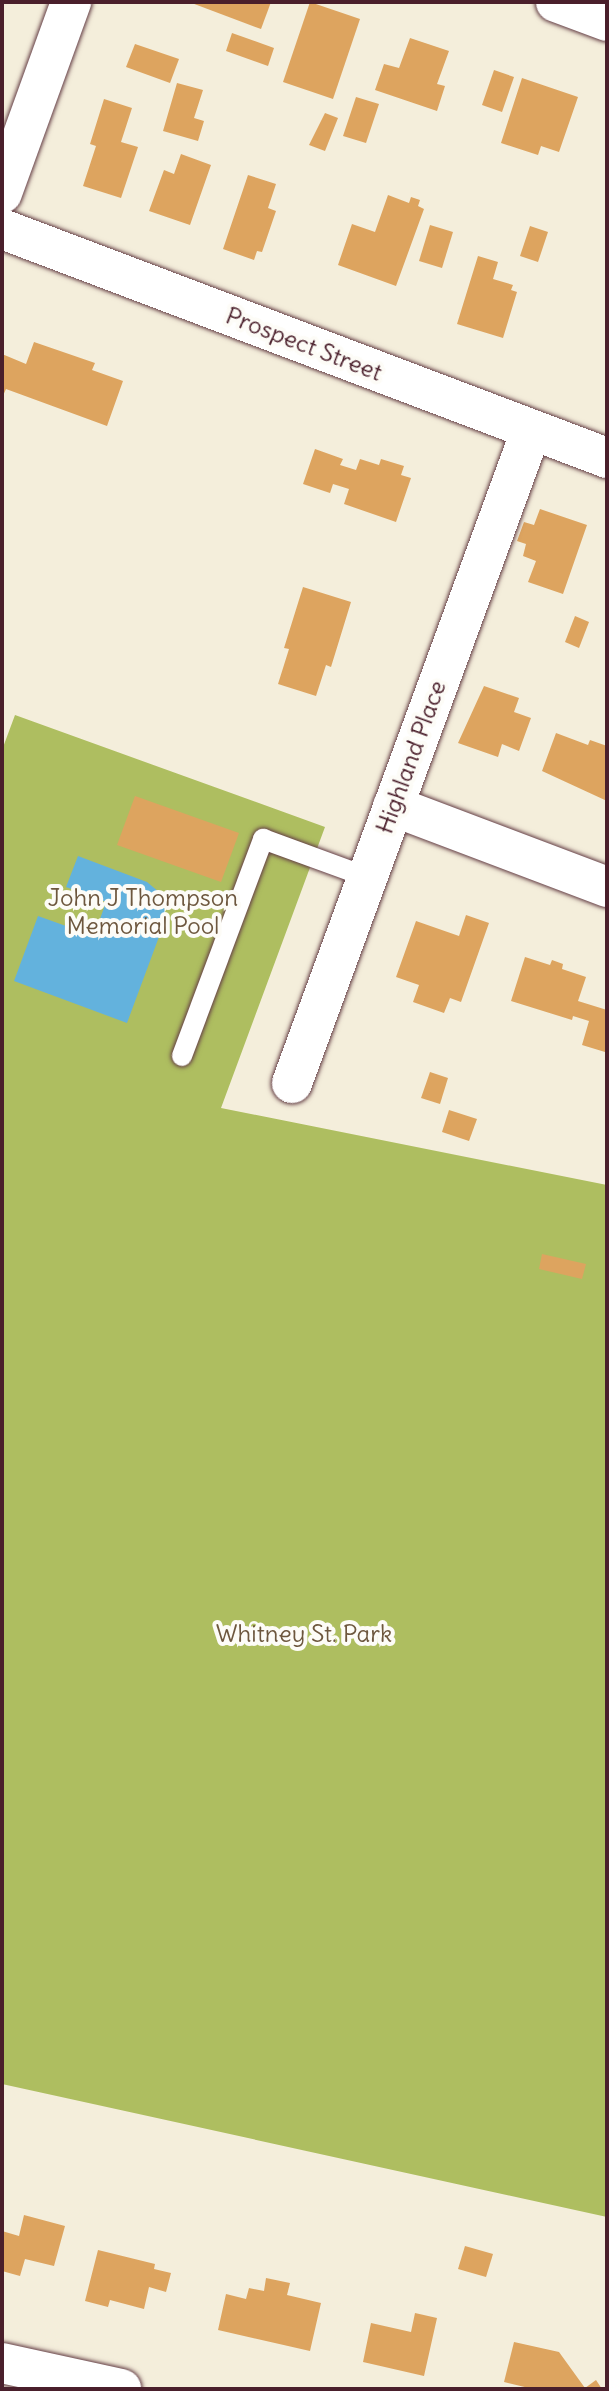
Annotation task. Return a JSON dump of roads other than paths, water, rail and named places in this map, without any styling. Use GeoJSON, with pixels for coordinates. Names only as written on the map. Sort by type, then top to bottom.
{"type":"FeatureCollection","features":[{"type":"Feature","properties":{"kind":"street"},"geometry":{"type":"LineString","coordinates":[[2,193],[71,2]]}},
{"type":"Feature","properties":{"kind":"street"},"geometry":{"type":"LineString","coordinates":[[556,2],[607,21]]}},
{"type":"Feature","properties":{"kind":"street","name":"Prospect Street"},"geometry":{"type":"LineString","coordinates":[[2,229],[607,458]]}},
{"type":"Feature","properties":{"kind":"street","name":"Highland Place"},"geometry":{"type":"LineString","coordinates":[[292,1083],[531,431]]}},
{"type":"Feature","properties":{"kind":"street"},"geometry":{"type":"LineString","coordinates":[[393,806],[607,887]]}},
{"type":"Feature","properties":{"kind":"street"},"geometry":{"type":"LineString","coordinates":[[2,2363],[121,2389]]}},
{"type":"Feature","properties":{"kind":"lane"},"geometry":{"type":"LineString","coordinates":[[182,1056],[263,839],[367,877]]}},
{"type":"Feature","properties":{"kind":"water"},"geometry":{"type":"Polygon","coordinates":[[[78,856],[147,882],[159,892],[164,905],[166,918],[127,1023],[14,981],[38,916],[94,936],[106,902],[66,887],[78,856]]]}},
{"type":"Feature","properties":{"kind":"park label","name":"John J Thompson Memorial Pool"},"geometry":{"type":"Point","coordinates":[143,912]}},
{"type":"Feature","properties":{"kind":"park label","name":"Whitney St. Park"},"geometry":{"type":"Point","coordinates":[304,1634]}}]}
